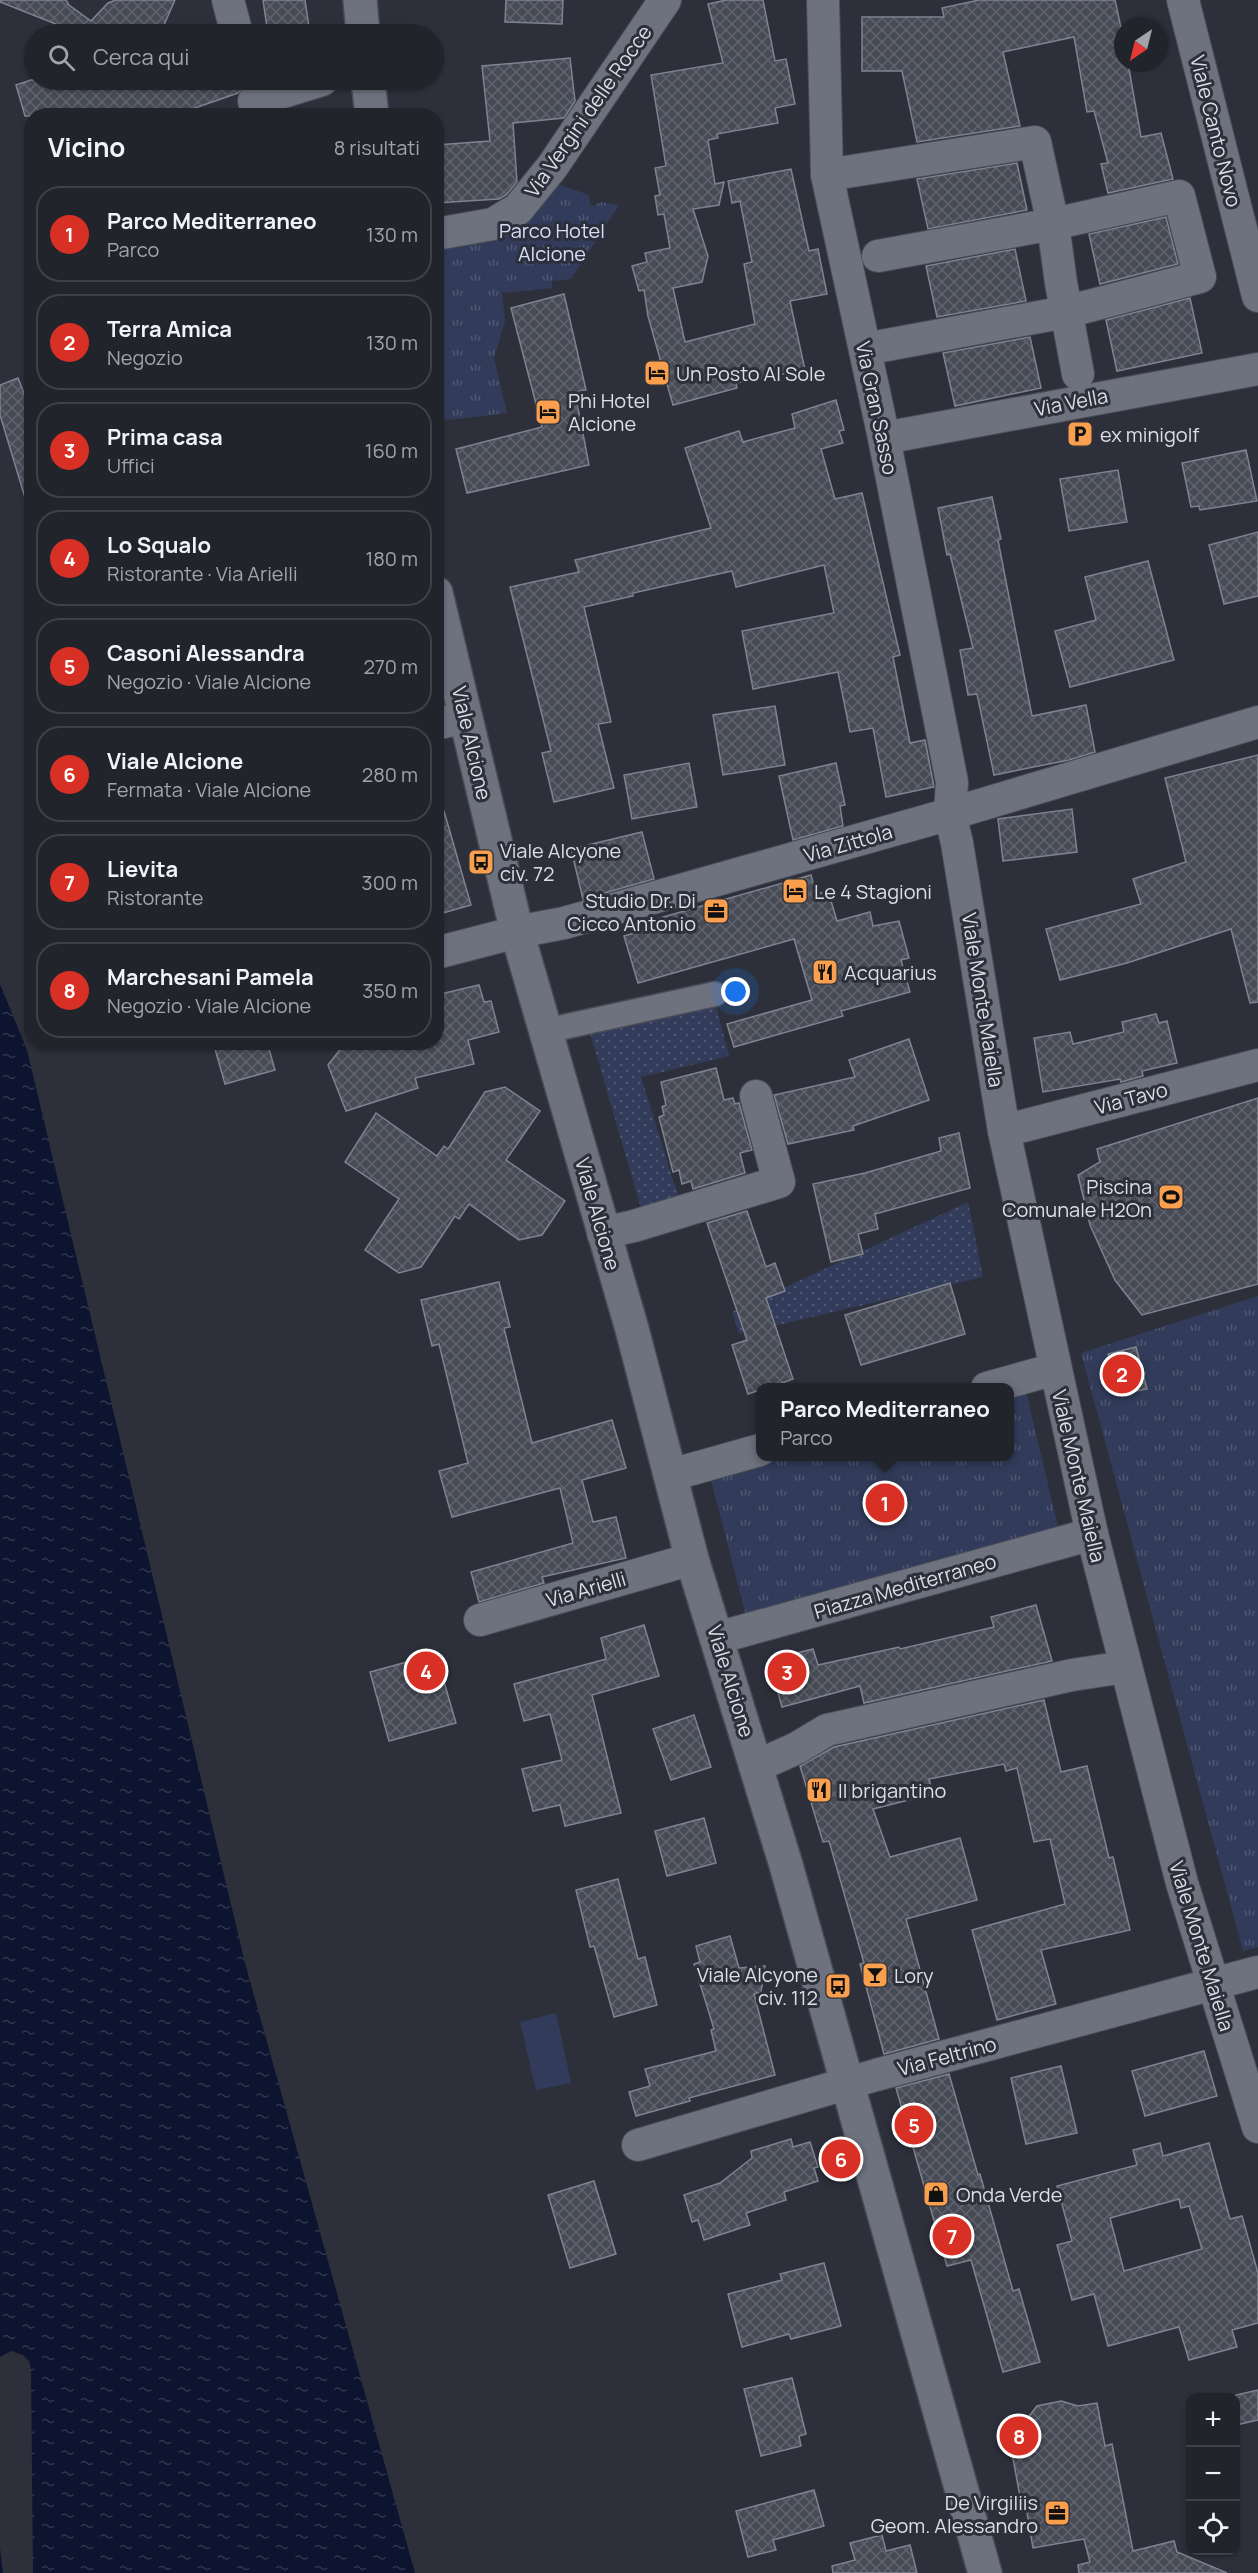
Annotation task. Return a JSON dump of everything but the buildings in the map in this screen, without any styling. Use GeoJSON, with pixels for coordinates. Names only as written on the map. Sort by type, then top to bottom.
{"type":"FeatureCollection","features":[{"type":"Feature","properties":{"kind":"street"},"geometry":{"type":"LineString","coordinates":[[228,0],[234,24]]}},
{"type":"Feature","properties":{"kind":"street"},"geometry":{"type":"LineString","coordinates":[[360,0],[362,24]]}},
{"type":"Feature","properties":{"kind":"street","name":"Via Vergini delle Rocce"},"geometry":{"type":"LineString","coordinates":[[444,233],[493,224],[518,209],[552,167],[665,0]]}},
{"type":"Feature","properties":{"kind":"street","name":"Via Gran Sasso"},"geometry":{"type":"LineString","coordinates":[[823,0],[827,175],[884,438],[952,782],[950,814]]}},
{"type":"Feature","properties":{"kind":"street","name":"Viale Canto Novo"},"geometry":{"type":"LineString","coordinates":[[1183,0],[1258,296]]}},
{"type":"Feature","properties":{"kind":"street"},"geometry":{"type":"LineString","coordinates":[[254,98],[284,90]]}},
{"type":"Feature","properties":{"kind":"street"},"geometry":{"type":"LineString","coordinates":[[369,90],[371,108]]}},
{"type":"Feature","properties":{"kind":"street"},"geometry":{"type":"LineString","coordinates":[[827,175],[1035,142],[1053,224],[1078,374]]}},
{"type":"Feature","properties":{"kind":"street"},"geometry":{"type":"LineString","coordinates":[[865,349],[1066,312],[1200,277],[1179,196],[1053,224],[878,256]]}},
{"type":"Feature","properties":{"kind":"street","name":"Via Vella"},"geometry":{"type":"LineString","coordinates":[[884,438],[1258,369]]}},
{"type":"Feature","properties":{"kind":"street","name":"Viale Alcione"},"geometry":{"type":"LineString","coordinates":[[444,661],[451,720],[517,932],[671,1475],[692,1558],[757,1766],[985,2573]]}},
{"type":"Feature","properties":{"kind":"street","name":"Via Zittola"},"geometry":{"type":"LineString","coordinates":[[444,951],[517,932],[564,923],[950,814],[1258,722]]}},
{"type":"Feature","properties":{"kind":"street","name":"Viale Monte Maiella"},"geometry":{"type":"LineString","coordinates":[[950,814],[957,843],[1004,1131],[1054,1369],[1092,1534],[1182,1883],[1258,2127]]}},
{"type":"Feature","properties":{"kind":"street"},"geometry":{"type":"LineString","coordinates":[[545,1031],[715,994]]}},
{"type":"Feature","properties":{"kind":"street","name":"Via Tavo"},"geometry":{"type":"LineString","coordinates":[[1004,1131],[1258,1065]]}},
{"type":"Feature","properties":{"kind":"street"},"geometry":{"type":"LineString","coordinates":[[603,1233],[634,1226],[779,1182],[756,1096]]}},
{"type":"Feature","properties":{"kind":"street"},"geometry":{"type":"LineString","coordinates":[[1005,1383],[1054,1369]]}},
{"type":"Feature","properties":{"kind":"street"},"geometry":{"type":"LineString","coordinates":[[671,1475],[756,1451]]}},
{"type":"Feature","properties":{"kind":"street","name":"Piazza Mediterraneo"},"geometry":{"type":"LineString","coordinates":[[717,1638],[1092,1534]]}},
{"type":"Feature","properties":{"kind":"street","name":"Via Arielli"},"geometry":{"type":"LineString","coordinates":[[480,1620],[692,1558]]}},
{"type":"Feature","properties":{"kind":"street"},"geometry":{"type":"LineString","coordinates":[[757,1766],[797,1748],[827,1730],[1072,1675],[1125,1667]]}},
{"type":"Feature","properties":{"kind":"street","name":"Via Feltrino"},"geometry":{"type":"LineString","coordinates":[[638,2145],[848,2083],[1258,1972]]}},
{"type":"Feature","properties":{"kind":"green space","name":"Parco Hotel Alcione"},"geometry":{"type":"Polygon","coordinates":[[[560,185],[589,195],[590,205],[594,206],[600,202],[619,205],[571,279],[552,281],[552,288],[502,293],[505,321],[494,358],[507,413],[444,421],[444,249],[485,241],[560,185]]]}},
{"type":"Feature","properties":{"kind":"green space"},"geometry":{"type":"Polygon","coordinates":[[[716,1006],[729,1056],[641,1077],[680,1202],[643,1215],[588,1026],[716,1006]]]}},
{"type":"Feature","properties":{"kind":"green space"},"geometry":{"type":"Polygon","coordinates":[[[968,1202],[983,1277],[739,1334],[732,1312],[968,1202]]]}},
{"type":"Feature","properties":{"kind":"green space"},"geometry":{"type":"Polygon","coordinates":[[[1258,1296],[1258,1947],[1243,1951],[1081,1353],[1258,1296]]]}},
{"type":"Feature","properties":{"kind":"green space"},"geometry":{"type":"Polygon","coordinates":[[[1025,1387],[1059,1531],[748,1623],[710,1476],[765,1461],[1014,1461],[1014,1390],[1025,1387]]]}},
{"type":"Feature","properties":{"kind":"green space"},"geometry":{"type":"Polygon","coordinates":[[[556,2013],[571,2083],[536,2090],[520,2022],[556,2013]]]}},
{"type":"Feature","properties":{"kind":"water"},"geometry":{"type":"Polygon","coordinates":[[[0,984],[24,1043],[24,1050],[27,1050],[245,1963],[415,2573],[0,2573],[0,984]]]}},
{"type":"Feature","properties":{"kind":"pier"},"geometry":{"type":"Polygon","coordinates":[[[11,2351],[23,2355],[29,2361],[31,2370],[33,2573],[3,2573],[0,2548],[0,2357],[11,2351]]]}},
{"type":"Feature","properties":{"kind":"place","name":"Un Posto Al Sole"},"geometry":{"type":"Point","coordinates":[657,373]}},
{"type":"Feature","properties":{"kind":"place","name":"Phi Hotel Alcione"},"geometry":{"type":"Point","coordinates":[548,412]}},
{"type":"Feature","properties":{"kind":"place","name":"ex minigolf"},"geometry":{"type":"Point","coordinates":[1080,434]}},
{"type":"Feature","properties":{"kind":"place","name":"Viale Alcyone civ. 72"},"geometry":{"type":"Point","coordinates":[481,862]}},
{"type":"Feature","properties":{"kind":"place","name":"Le 4 Stagioni"},"geometry":{"type":"Point","coordinates":[795,891]}},
{"type":"Feature","properties":{"kind":"place","name":"Studio Dr. Di Cicco Antonio"},"geometry":{"type":"Point","coordinates":[716,911]}},
{"type":"Feature","properties":{"kind":"place","name":"Acquarius"},"geometry":{"type":"Point","coordinates":[825,972]}},
{"type":"Feature","properties":{"kind":"place","name":"Piscina Comunale H2On"},"geometry":{"type":"Point","coordinates":[1171,1197]}},
{"type":"Feature","properties":{"kind":"place","name":"Terra Amica"},"geometry":{"type":"Point","coordinates":[1122,1374]}},
{"type":"Feature","properties":{"kind":"place","name":"Parco Mediterraneo"},"geometry":{"type":"Point","coordinates":[885,1503]}},
{"type":"Feature","properties":{"kind":"place","name":"Lo Squalo"},"geometry":{"type":"Point","coordinates":[426,1671]}},
{"type":"Feature","properties":{"kind":"place","name":"Prima casa"},"geometry":{"type":"Point","coordinates":[787,1672]}},
{"type":"Feature","properties":{"kind":"place","name":"Il brigantino"},"geometry":{"type":"Point","coordinates":[819,1790]}},
{"type":"Feature","properties":{"kind":"place","name":"Lory"},"geometry":{"type":"Point","coordinates":[875,1975]}},
{"type":"Feature","properties":{"kind":"place","name":"Viale Alcyone civ. 112"},"geometry":{"type":"Point","coordinates":[838,1986]}},
{"type":"Feature","properties":{"kind":"place","name":"Casoni Alessandra"},"geometry":{"type":"Point","coordinates":[914,2125]}},
{"type":"Feature","properties":{"kind":"place","name":"Viale Alcione"},"geometry":{"type":"Point","coordinates":[841,2159]}},
{"type":"Feature","properties":{"kind":"place","name":"Onda Verde"},"geometry":{"type":"Point","coordinates":[936,2194]}},
{"type":"Feature","properties":{"kind":"place","name":"Lievita"},"geometry":{"type":"Point","coordinates":[952,2236]}},
{"type":"Feature","properties":{"kind":"place","name":"Marchesani Pamela"},"geometry":{"type":"Point","coordinates":[1019,2436]}},
{"type":"Feature","properties":{"kind":"place","name":"De Virgiliis Geom. Alessandro"},"geometry":{"type":"Point","coordinates":[1057,2513]}}]}
